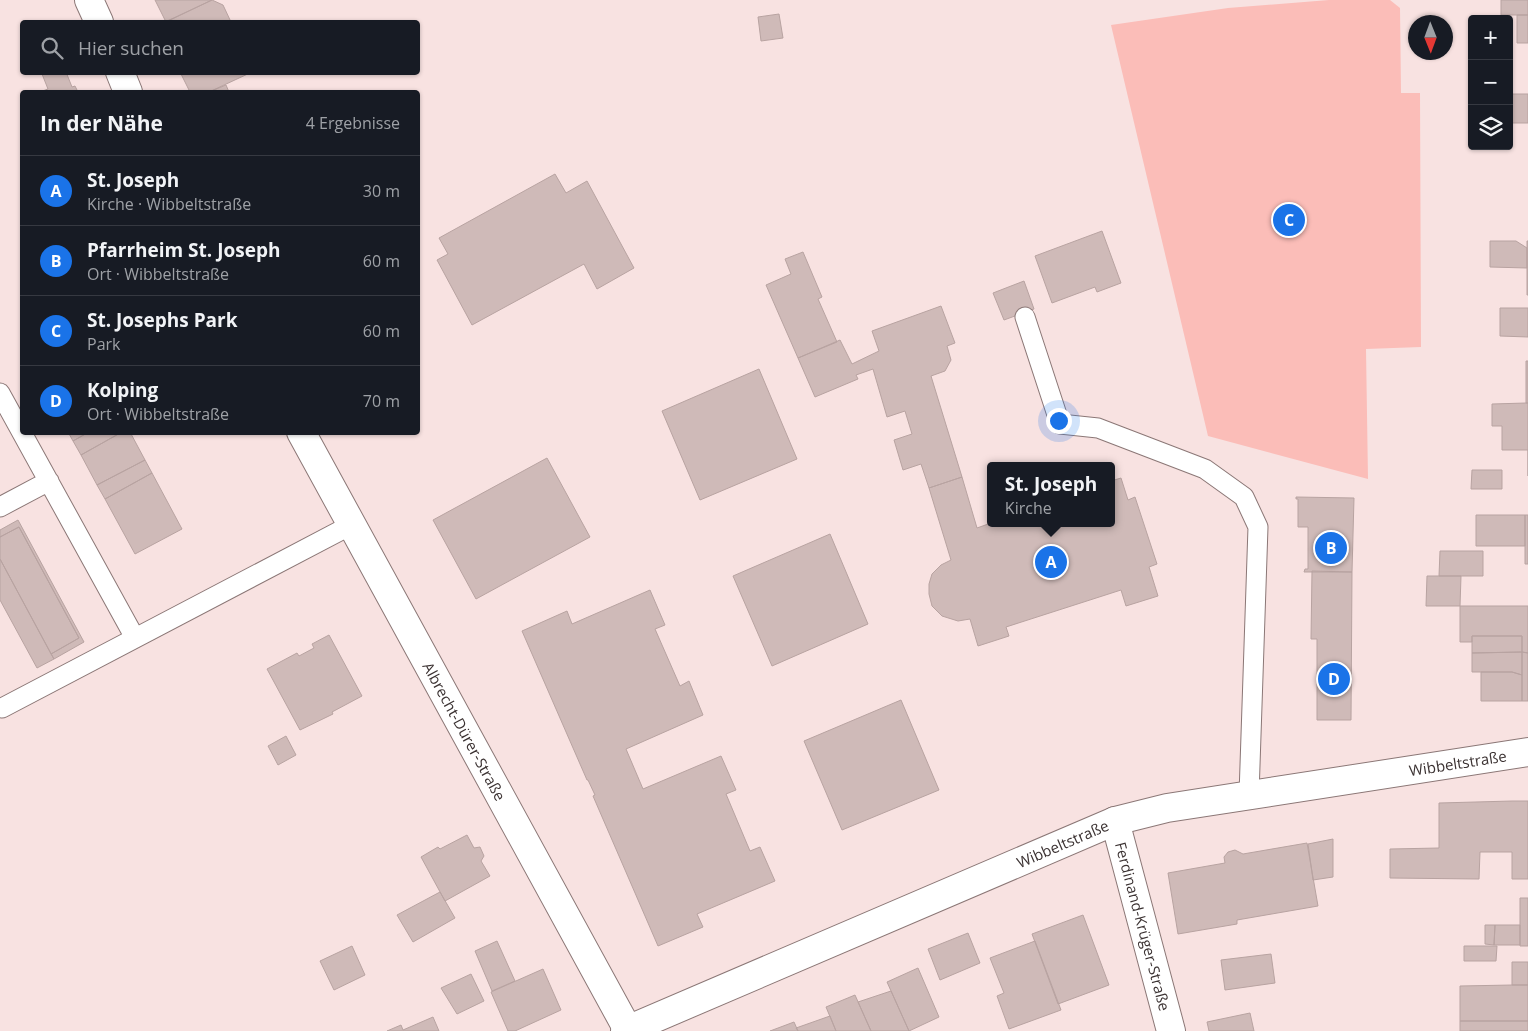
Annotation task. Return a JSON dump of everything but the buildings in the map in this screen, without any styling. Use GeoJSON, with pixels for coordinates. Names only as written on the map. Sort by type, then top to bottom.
{"type":"FeatureCollection","features":[{"type":"Feature","properties":{"kind":"street"},"geometry":{"type":"LineString","coordinates":[[89,0],[98,20]]}},
{"type":"Feature","properties":{"kind":"street"},"geometry":{"type":"LineString","coordinates":[[121,75],[127,90]]}},
{"type":"Feature","properties":{"kind":"street","name":"Albrecht-Dürer-Straße"},"geometry":{"type":"LineString","coordinates":[[302,435],[626,1030]]}},
{"type":"Feature","properties":{"kind":"street","name":"Wibbeltstraße"},"geometry":{"type":"LineString","coordinates":[[626,1030],[1115,821],[1167,808],[1528,752]]}},
{"type":"Feature","properties":{"kind":"street","name":"Ferdinand-Krüger-Straße"},"geometry":{"type":"LineString","coordinates":[[1115,821],[1171,1031]]}},
{"type":"Feature","properties":{"kind":"lane"},"geometry":{"type":"LineString","coordinates":[[1026,317],[1060,424],[1098,428],[1205,469],[1244,496],[1258,527],[1249,795]]}},
{"type":"Feature","properties":{"kind":"lane"},"geometry":{"type":"LineString","coordinates":[[0,393],[20,430]]}},
{"type":"Feature","properties":{"kind":"lane"},"geometry":{"type":"LineString","coordinates":[[23,435],[135,638]]}},
{"type":"Feature","properties":{"kind":"lane"},"geometry":{"type":"LineString","coordinates":[[0,507],[48,481]]}},
{"type":"Feature","properties":{"kind":"lane"},"geometry":{"type":"LineString","coordinates":[[2,708],[351,525]]}},
{"type":"Feature","properties":{"kind":"shaded area"},"geometry":{"type":"Polygon","coordinates":[[[1329,0],[1390,0],[1400,8],[1401,93],[1420,93],[1421,347],[1366,349],[1368,479],[1208,436],[1111,25],[1228,8],[1329,0]]]}},
{"type":"Feature","properties":{"kind":"place","name":"St. Josephs Park"},"geometry":{"type":"Point","coordinates":[1289,220]}},
{"type":"Feature","properties":{"kind":"place","name":"Pfarrheim St. Joseph"},"geometry":{"type":"Point","coordinates":[1331,548]}},
{"type":"Feature","properties":{"kind":"place","name":"St. Joseph"},"geometry":{"type":"Point","coordinates":[1051,562]}},
{"type":"Feature","properties":{"kind":"place","name":"Kolping"},"geometry":{"type":"Point","coordinates":[1334,679]}}]}
